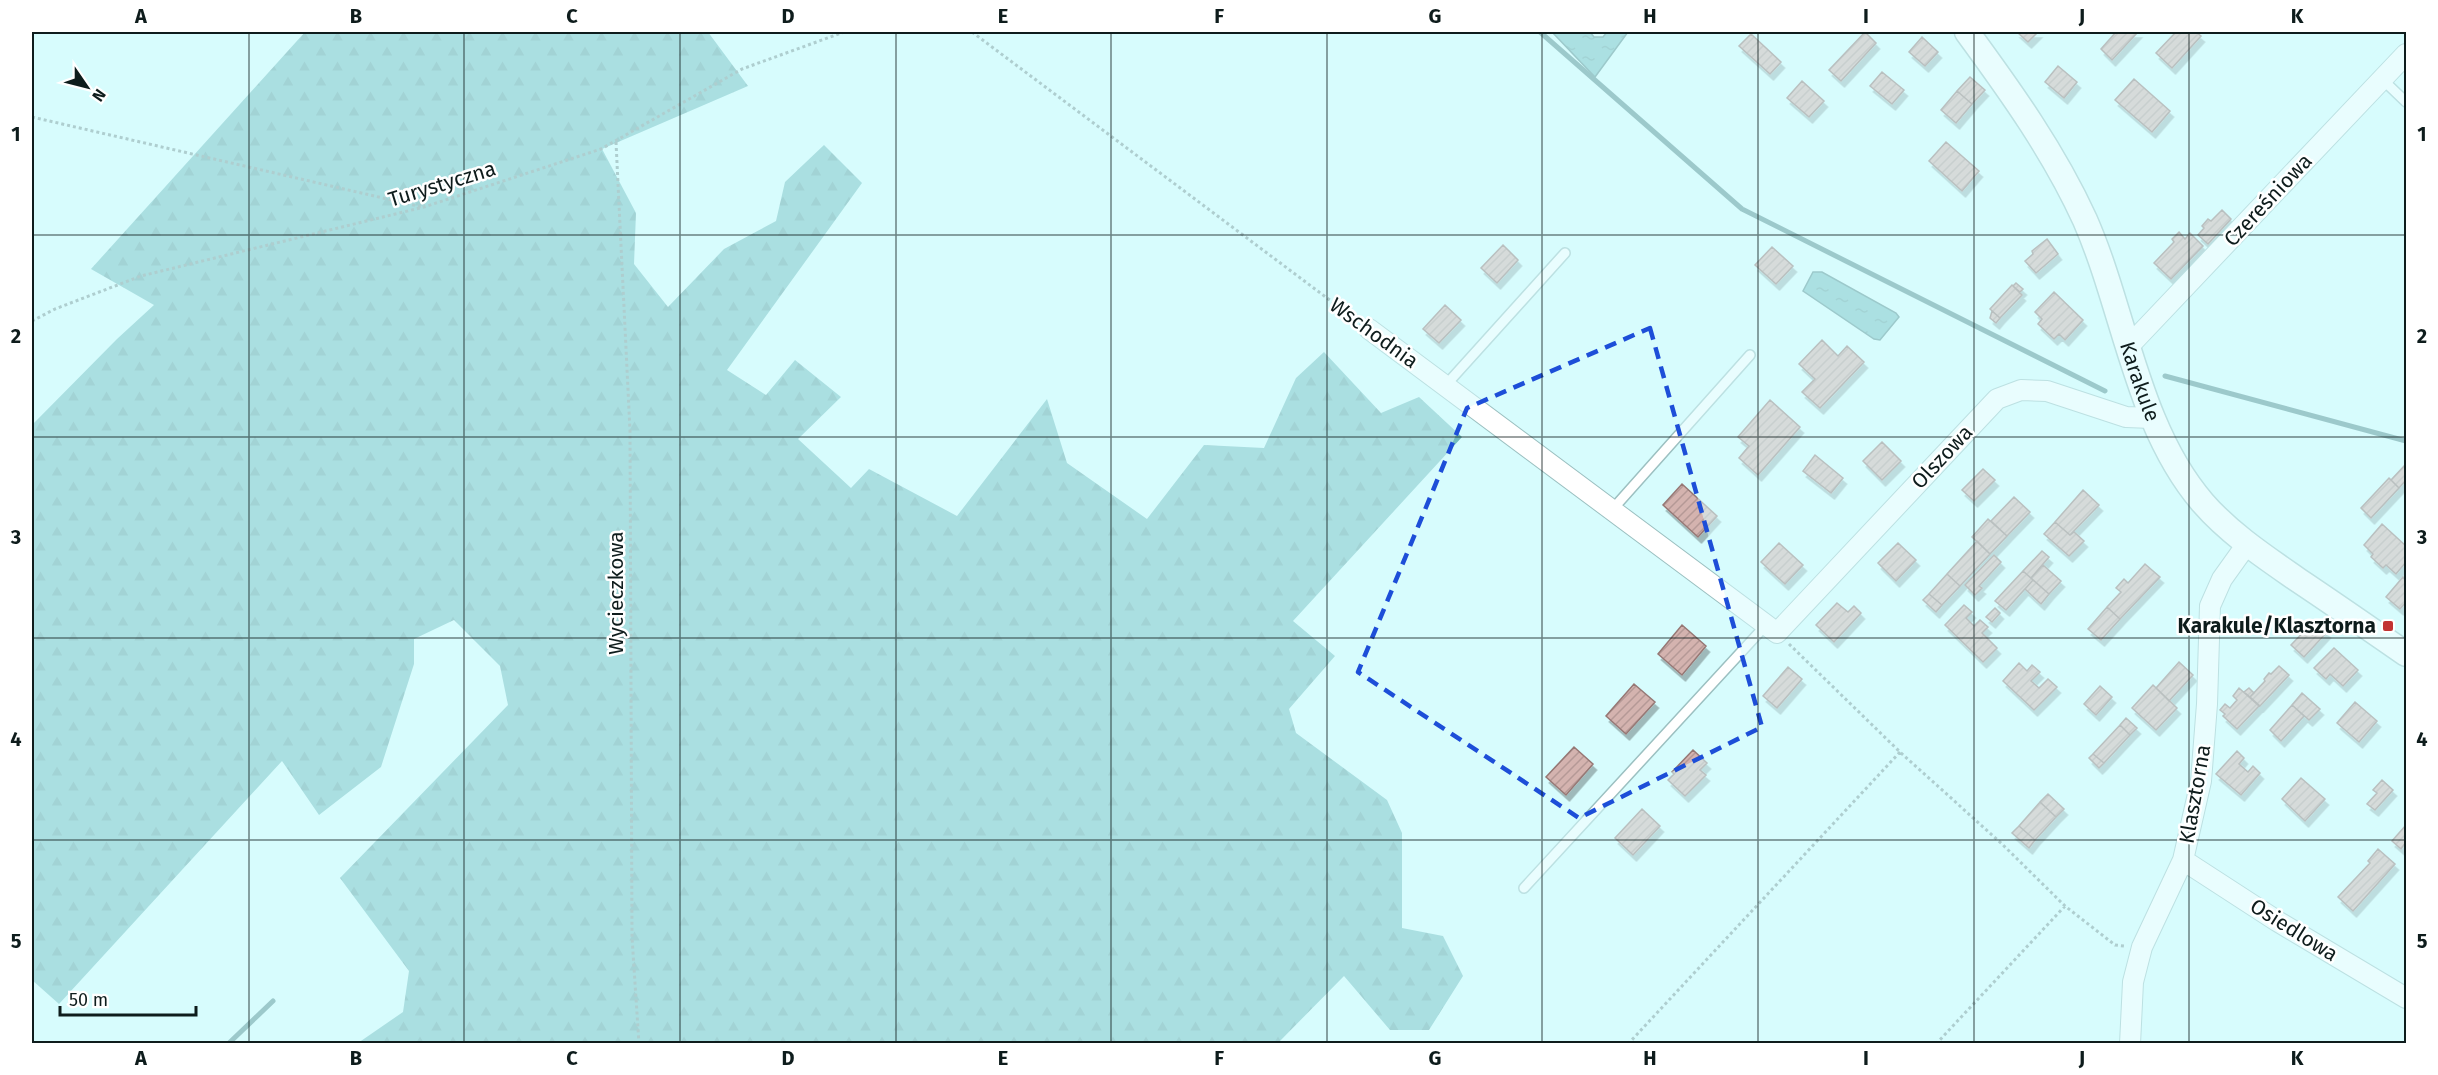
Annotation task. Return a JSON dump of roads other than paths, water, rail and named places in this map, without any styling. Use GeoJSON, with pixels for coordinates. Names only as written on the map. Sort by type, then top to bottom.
{"type":"FeatureCollection","features":[{"type":"Feature","properties":{"kind":"street","name":"Karakule"},"geometry":{"type":"LineString","coordinates":[[1967,32],[2024,109],[2085,220],[2112,292],[2152,418],[2174,462],[2203,503],[2247,544],[2406,654]]}},
{"type":"Feature","properties":{"kind":"street","name":"Czereśniowa"},"geometry":{"type":"LineString","coordinates":[[2129,346],[2406,54]]}},
{"type":"Feature","properties":{"kind":"street","name":"Wschodnia"},"geometry":{"type":"LineString","coordinates":[[1369,329],[1772,629]]}},
{"type":"Feature","properties":{"kind":"street","name":"Olszowa"},"geometry":{"type":"LineString","coordinates":[[1772,629],[1997,399],[2021,390],[2047,391],[2126,417],[2152,418]]}},
{"type":"Feature","properties":{"kind":"street","name":"Klasztorna"},"geometry":{"type":"LineString","coordinates":[[2130,1044],[2133,982],[2142,947],[2183,860],[2201,781],[2207,704],[2210,606],[2222,579],[2247,544]]}},
{"type":"Feature","properties":{"kind":"street","name":"Osiedlowa"},"geometry":{"type":"LineString","coordinates":[[2183,860],[2277,921],[2406,998]]}},
{"type":"Feature","properties":{"kind":"lane"},"geometry":{"type":"LineString","coordinates":[[2382,79],[2406,102]]}},
{"type":"Feature","properties":{"kind":"lane"},"geometry":{"type":"LineString","coordinates":[[1444,386],[1565,253]]}},
{"type":"Feature","properties":{"kind":"lane"},"geometry":{"type":"LineString","coordinates":[[1611,511],[1750,355]]}},
{"type":"Feature","properties":{"kind":"lane"},"geometry":{"type":"LineString","coordinates":[[1524,888],[1772,629]]}},
{"type":"Feature","properties":{"kind":"water"},"geometry":{"type":"Polygon","coordinates":[[[1552,32],[1590,32],[1594,37],[1603,37],[1607,32],[1628,32],[1595,77],[1552,32]]]}},
{"type":"Feature","properties":{"kind":"water"},"geometry":{"type":"Polygon","coordinates":[[[1813,272],[1822,272],[1896,313],[1899,317],[1880,340],[1874,339],[1803,291],[1813,272]]]}},
{"type":"Feature","properties":{"kind":"waterway"},"geometry":{"type":"LineString","coordinates":[[1540,32],[1742,209],[2105,391]]}},
{"type":"Feature","properties":{"kind":"waterway"},"geometry":{"type":"LineString","coordinates":[[2165,376],[2406,441]]}},
{"type":"Feature","properties":{"kind":"waterway"},"geometry":{"type":"LineString","coordinates":[[228,1044],[273,1001]]}},
{"type":"Feature","properties":{"kind":"place","name":"Karakule/Klasztorna"},"geometry":{"type":"Point","coordinates":[2388,626]}}]}
